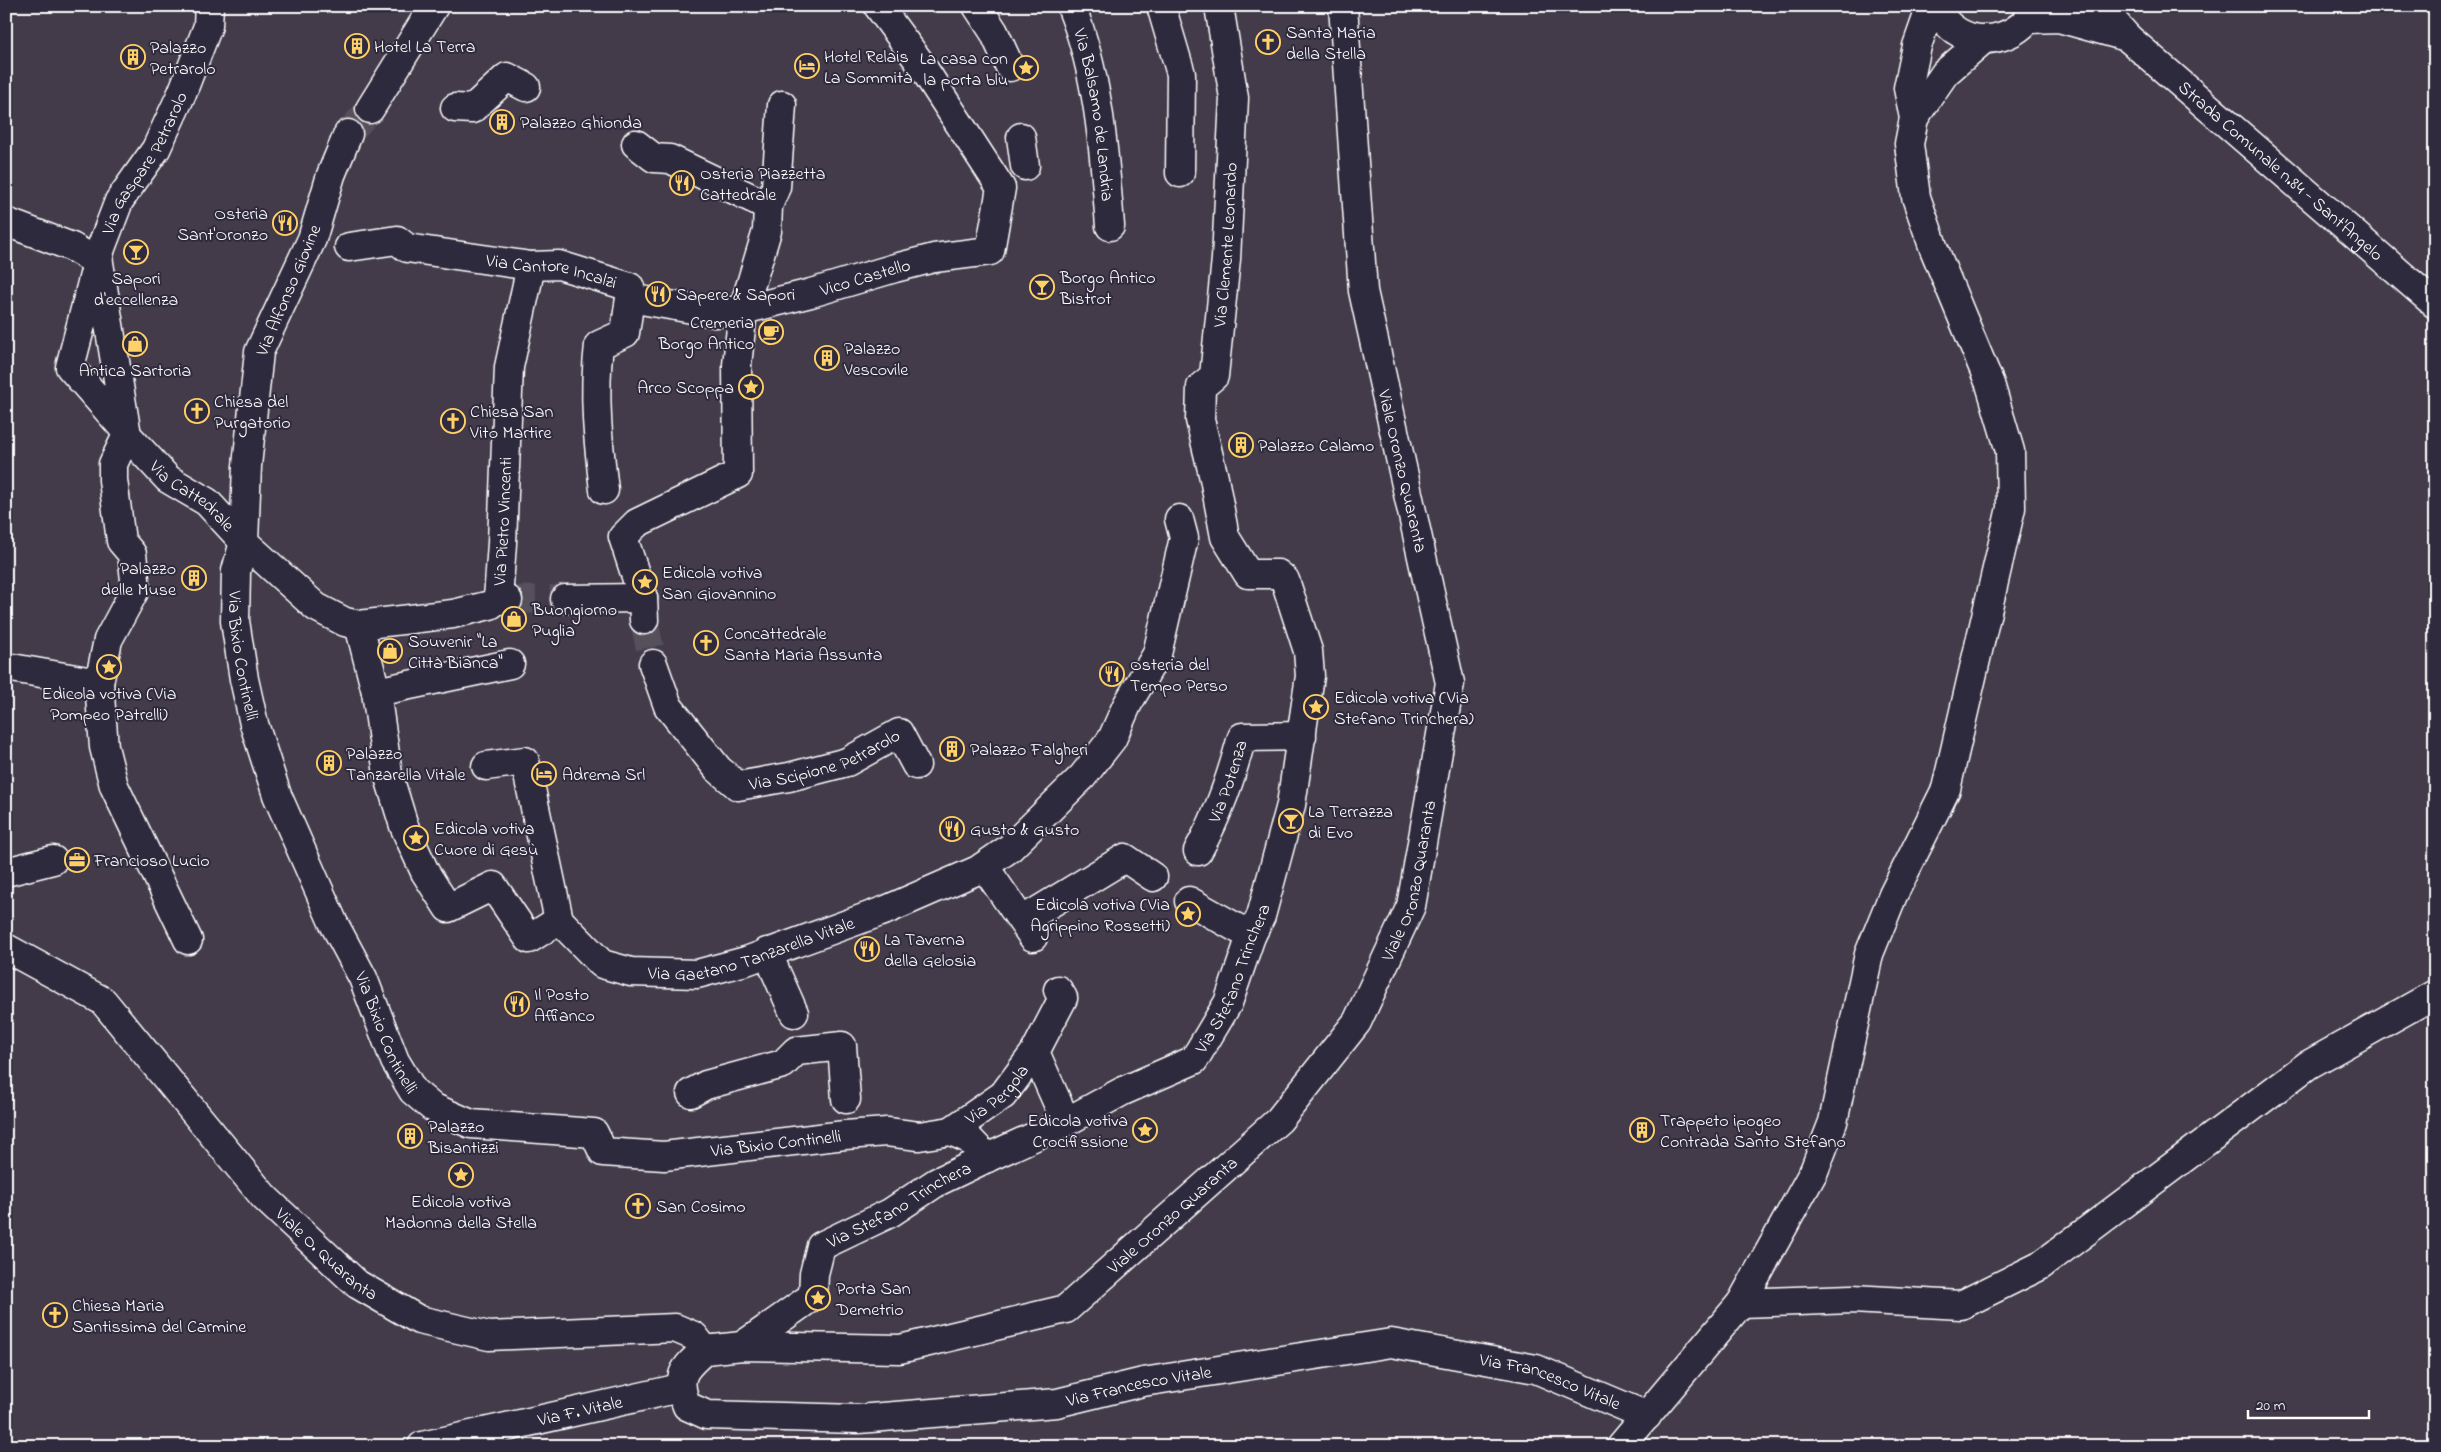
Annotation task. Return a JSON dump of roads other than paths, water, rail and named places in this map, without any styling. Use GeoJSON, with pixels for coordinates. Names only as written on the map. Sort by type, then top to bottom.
{"type":"FeatureCollection","features":[{"type":"Feature","properties":{"kind":"street","name":"Via Gaspare Petrarolo"},"geometry":{"type":"LineString","coordinates":[[126,433],[70,367],[99,264],[101,248],[118,201],[156,149],[182,93],[208,26],[209,6]]}},
{"type":"Feature","properties":{"kind":"street"},"geometry":{"type":"LineString","coordinates":[[370,109],[434,6]]}},
{"type":"Feature","properties":{"kind":"street","name":"Vico Castello"},"geometry":{"type":"LineString","coordinates":[[743,310],[934,258],[990,251],[1001,188],[918,60],[878,6]]}},
{"type":"Feature","properties":{"kind":"street"},"geometry":{"type":"LineString","coordinates":[[977,6],[994,32],[1010,67]]}},
{"type":"Feature","properties":{"kind":"street","name":"Via Balsamo de Landria"},"geometry":{"type":"LineString","coordinates":[[1070,6],[1081,32],[1101,121],[1110,226]]}},
{"type":"Feature","properties":{"kind":"street"},"geometry":{"type":"LineString","coordinates":[[1161,6],[1181,74],[1180,172]]}},
{"type":"Feature","properties":{"kind":"street","name":"Via Clemente Leonardo"},"geometry":{"type":"LineString","coordinates":[[1214,478],[1200,420],[1200,387],[1214,376],[1226,259],[1234,98],[1220,6]]}},
{"type":"Feature","properties":{"kind":"street","name":"Viale Oronzo Quaranta"},"geometry":{"type":"LineString","coordinates":[[742,1346],[900,1348],[1066,1309],[1279,1120],[1357,1022],[1411,906],[1450,683],[1363,291],[1343,6]]}},
{"type":"Feature","properties":{"kind":"street"},"geometry":{"type":"LineString","coordinates":[[1621,1446],[1741,1304],[1814,1171],[1833,1122],[1869,954],[1893,896],[1946,789],[2012,508],[2010,451],[1990,384],[1934,249],[1916,197],[1909,144],[1914,118],[1908,88],[1917,46],[1931,6]]}},
{"type":"Feature","properties":{"kind":"street"},"geometry":{"type":"LineString","coordinates":[[1935,6],[1942,19],[1957,32],[1973,38],[1984,39],[2007,35],[2022,26],[2032,12]]}},
{"type":"Feature","properties":{"kind":"street","name":"Strada Comunale n.84 - Sant'Angelo"},"geometry":{"type":"LineString","coordinates":[[2100,6],[2127,37],[2435,304]]}},
{"type":"Feature","properties":{"kind":"street","name":"Strada Comunale n.84 - Sant'Angelo"},"geometry":{"type":"LineString","coordinates":[[2032,12],[2127,37]]}},
{"type":"Feature","properties":{"kind":"street"},"geometry":{"type":"LineString","coordinates":[[1914,118],[1946,73],[1984,39]]}},
{"type":"Feature","properties":{"kind":"street"},"geometry":{"type":"LineString","coordinates":[[455,108],[472,109],[507,77],[526,87]]}},
{"type":"Feature","properties":{"kind":"street"},"geometry":{"type":"LineString","coordinates":[[565,599],[643,609],[624,537],[637,523],[738,474],[737,365],[743,310],[767,230],[768,206],[776,187],[782,105]]}},
{"type":"Feature","properties":{"kind":"street","name":"Via Alfonso Giovine"},"geometry":{"type":"LineString","coordinates":[[244,542],[246,466],[259,352],[312,239],[331,175],[348,134]]}},
{"type":"Feature","properties":{"kind":"street"},"geometry":{"type":"LineString","coordinates":[[1021,137],[1025,166]]}},
{"type":"Feature","properties":{"kind":"street"},"geometry":{"type":"LineString","coordinates":[[636,144],[654,158],[670,159],[768,206]]}},
{"type":"Feature","properties":{"kind":"street"},"geometry":{"type":"LineString","coordinates":[[6,222],[72,248],[99,264],[126,433],[113,464],[113,480],[121,541],[132,554],[136,588],[108,640],[99,683],[104,747],[114,786],[188,940]]}},
{"type":"Feature","properties":{"kind":"street","name":"Via Cantore Incalzi"},"geometry":{"type":"LineString","coordinates":[[349,247],[397,240],[407,248],[531,266],[559,265],[630,287],[630,298],[715,313],[743,310]]}},
{"type":"Feature","properties":{"kind":"street","name":"Via Pietro Vincenti"},"geometry":{"type":"LineString","coordinates":[[503,599],[502,543],[509,366],[531,266]]}},
{"type":"Feature","properties":{"kind":"street"},"geometry":{"type":"LineString","coordinates":[[604,490],[596,411],[595,382],[599,346],[625,333],[630,298]]}},
{"type":"Feature","properties":{"kind":"street","name":"Via Cattedrale"},"geometry":{"type":"LineString","coordinates":[[126,433],[168,479],[207,502],[244,542],[316,607],[345,622],[359,625],[453,614],[490,605],[503,599]]}},
{"type":"Feature","properties":{"kind":"street","name":"Via Stefano Trinchera"},"geometry":{"type":"LineString","coordinates":[[742,1346],[813,1296],[814,1274],[821,1246],[890,1213],[937,1182],[1066,1122],[1123,1091],[1194,1060],[1228,1003],[1251,936],[1261,916],[1291,805],[1310,676],[1308,651],[1285,580],[1278,574],[1248,574],[1225,537],[1214,478]]}},
{"type":"Feature","properties":{"kind":"street","name":"Via Gaetano Tanzarella Vitale"},"geometry":{"type":"LineString","coordinates":[[559,920],[602,964],[631,972],[697,974],[746,961],[886,910],[984,866],[1010,848],[1083,776],[1112,739],[1127,705],[1158,654],[1184,538],[1179,519]]}},
{"type":"Feature","properties":{"kind":"street","name":"Via Bixio Continelli"},"geometry":{"type":"LineString","coordinates":[[244,542],[236,570],[234,621],[254,724],[274,786],[333,922],[363,978],[395,1061],[413,1091],[432,1107],[470,1124],[594,1133],[603,1152],[664,1156],[845,1135],[887,1132],[919,1136],[951,1131]]}},
{"type":"Feature","properties":{"kind":"street"},"geometry":{"type":"LineString","coordinates":[[359,625],[376,692],[388,774],[404,826],[425,872],[448,908],[494,886],[529,939],[559,920],[525,761],[486,766]]}},
{"type":"Feature","properties":{"kind":"street"},"geometry":{"type":"LineString","coordinates":[[376,692],[510,664]]}},
{"type":"Feature","properties":{"kind":"street","name":"Via Scipione Petrarolo"},"geometry":{"type":"LineString","coordinates":[[653,664],[668,706],[718,769],[738,786],[789,777],[847,762],[899,733],[916,765]]}},
{"type":"Feature","properties":{"kind":"street"},"geometry":{"type":"LineString","coordinates":[[6,667],[99,683]]}},
{"type":"Feature","properties":{"kind":"street","name":"Via Potenza"},"geometry":{"type":"LineString","coordinates":[[1198,851],[1215,821],[1228,787],[1242,737],[1302,736]]}},
{"type":"Feature","properties":{"kind":"street"},"geometry":{"type":"LineString","coordinates":[[984,866],[1028,928],[1125,858],[1153,877]]}},
{"type":"Feature","properties":{"kind":"street"},"geometry":{"type":"LineString","coordinates":[[6,872],[53,860]]}},
{"type":"Feature","properties":{"kind":"street"},"geometry":{"type":"LineString","coordinates":[[1189,901],[1251,936]]}},
{"type":"Feature","properties":{"kind":"street","name":"Viale O. Quaranta"},"geometry":{"type":"LineString","coordinates":[[6,948],[103,1001],[264,1197],[358,1284],[419,1320],[489,1336],[675,1328],[694,1336],[704,1350]]}},
{"type":"Feature","properties":{"kind":"street"},"geometry":{"type":"LineString","coordinates":[[767,952],[794,1013]]}},
{"type":"Feature","properties":{"kind":"street","name":"Via Pergola"},"geometry":{"type":"LineString","coordinates":[[951,1131],[1003,1095],[1035,1052],[1063,998],[1058,990]]}},
{"type":"Feature","properties":{"kind":"street"},"geometry":{"type":"LineString","coordinates":[[1741,1304],[1852,1299],[1961,1306],[2040,1266],[2308,1065],[2435,994]]}},
{"type":"Feature","properties":{"kind":"street"},"geometry":{"type":"LineString","coordinates":[[691,1093],[706,1085],[782,1064],[796,1051],[842,1046],[846,1099]]}},
{"type":"Feature","properties":{"kind":"street","name":"Via Pergola"},"geometry":{"type":"LineString","coordinates":[[1035,1052],[1066,1122]]}},
{"type":"Feature","properties":{"kind":"street"},"geometry":{"type":"LineString","coordinates":[[951,1131],[969,1139],[986,1158]]}},
{"type":"Feature","properties":{"kind":"street","name":"Via Francesco Vitale"},"geometry":{"type":"LineString","coordinates":[[680,1388],[687,1406],[707,1415],[858,1419],[1057,1403],[1143,1382],[1391,1343],[1536,1369],[1647,1416]]}},
{"type":"Feature","properties":{"kind":"street"},"geometry":{"type":"LineString","coordinates":[[680,1388],[685,1367],[704,1350],[742,1346]]}},
{"type":"Feature","properties":{"kind":"street","name":"Via F. Vitale"},"geometry":{"type":"LineString","coordinates":[[422,1446],[680,1388]]}},
{"type":"Feature","properties":{"kind":"tunnel"},"geometry":{"type":"LineString","coordinates":[[348,134],[370,109]]}},
{"type":"Feature","properties":{"kind":"tunnel"},"geometry":{"type":"LineString","coordinates":[[508,600],[565,599]]}},
{"type":"Feature","properties":{"kind":"tunnel"},"geometry":{"type":"LineString","coordinates":[[644,620],[653,664]]}},
{"type":"Feature","properties":{"kind":"place","name":"Santa Maria della Stella"},"geometry":{"type":"Point","coordinates":[1268,42]}},
{"type":"Feature","properties":{"kind":"place","name":"Hotel La Terra"},"geometry":{"type":"Point","coordinates":[357,46]}},
{"type":"Feature","properties":{"kind":"place","name":"Palazzo Petrarolo"},"geometry":{"type":"Point","coordinates":[133,57]}},
{"type":"Feature","properties":{"kind":"place","name":"Hotel Relais La Sommità"},"geometry":{"type":"Point","coordinates":[807,66]}},
{"type":"Feature","properties":{"kind":"place","name":"La casa con la porta blu"},"geometry":{"type":"Point","coordinates":[1026,68]}},
{"type":"Feature","properties":{"kind":"place","name":"Palazzo Ghionda"},"geometry":{"type":"Point","coordinates":[502,122]}},
{"type":"Feature","properties":{"kind":"place","name":"Osteria Piazzetta Cattedrale"},"geometry":{"type":"Point","coordinates":[682,183]}},
{"type":"Feature","properties":{"kind":"place","name":"Osteria Sant'Oronzo"},"geometry":{"type":"Point","coordinates":[285,223]}},
{"type":"Feature","properties":{"kind":"place","name":"Sapori d'eccellenza"},"geometry":{"type":"Point","coordinates":[136,252]}},
{"type":"Feature","properties":{"kind":"place","name":"Borgo Antico Bistrot"},"geometry":{"type":"Point","coordinates":[1042,287]}},
{"type":"Feature","properties":{"kind":"place","name":"Sapere & Sapori"},"geometry":{"type":"Point","coordinates":[658,294]}},
{"type":"Feature","properties":{"kind":"place","name":"Cremeria Borgo Antico"},"geometry":{"type":"Point","coordinates":[771,332]}},
{"type":"Feature","properties":{"kind":"place","name":"Antica Sartoria"},"geometry":{"type":"Point","coordinates":[135,344]}},
{"type":"Feature","properties":{"kind":"place","name":"Palazzo Vescovile"},"geometry":{"type":"Point","coordinates":[827,358]}},
{"type":"Feature","properties":{"kind":"place","name":"Arco Scoppa"},"geometry":{"type":"Point","coordinates":[751,387]}},
{"type":"Feature","properties":{"kind":"place","name":"Chiesa del Purgatorio"},"geometry":{"type":"Point","coordinates":[197,411]}},
{"type":"Feature","properties":{"kind":"place","name":"Chiesa San Vito Martire"},"geometry":{"type":"Point","coordinates":[453,421]}},
{"type":"Feature","properties":{"kind":"place","name":"Palazzo Calamo"},"geometry":{"type":"Point","coordinates":[1241,445]}},
{"type":"Feature","properties":{"kind":"place","name":"Palazzo delle Muse"},"geometry":{"type":"Point","coordinates":[194,578]}},
{"type":"Feature","properties":{"kind":"place","name":"Edicola votiva San Giovannino"},"geometry":{"type":"Point","coordinates":[645,582]}},
{"type":"Feature","properties":{"kind":"place","name":"Buongiorno Puglia"},"geometry":{"type":"Point","coordinates":[514,619]}},
{"type":"Feature","properties":{"kind":"place","name":"Concattedrale Santa Maria Assunta"},"geometry":{"type":"Point","coordinates":[706,643]}},
{"type":"Feature","properties":{"kind":"place","name":"Souvenir \"La Città Bianca\""},"geometry":{"type":"Point","coordinates":[390,651]}},
{"type":"Feature","properties":{"kind":"place","name":"Edicola votiva (Via Pompeo Patrelli)"},"geometry":{"type":"Point","coordinates":[109,667]}},
{"type":"Feature","properties":{"kind":"place","name":"Osteria del Tempo Perso"},"geometry":{"type":"Point","coordinates":[1112,674]}},
{"type":"Feature","properties":{"kind":"place","name":"Edicola votiva (Via Stefano Trinchera)"},"geometry":{"type":"Point","coordinates":[1316,707]}},
{"type":"Feature","properties":{"kind":"place","name":"Palazzo Falgheri"},"geometry":{"type":"Point","coordinates":[952,749]}},
{"type":"Feature","properties":{"kind":"place","name":"Palazzo Tanzarella Vitale"},"geometry":{"type":"Point","coordinates":[329,763]}},
{"type":"Feature","properties":{"kind":"place","name":"Adrema Srl"},"geometry":{"type":"Point","coordinates":[544,774]}},
{"type":"Feature","properties":{"kind":"place","name":"La Terrazza di Evo"},"geometry":{"type":"Point","coordinates":[1291,821]}},
{"type":"Feature","properties":{"kind":"place","name":"Gusto & Gusto"},"geometry":{"type":"Point","coordinates":[952,829]}},
{"type":"Feature","properties":{"kind":"place","name":"Edicola votiva Cuore di Gesù"},"geometry":{"type":"Point","coordinates":[416,838]}},
{"type":"Feature","properties":{"kind":"place","name":"Francioso Lucio"},"geometry":{"type":"Point","coordinates":[77,860]}},
{"type":"Feature","properties":{"kind":"place","name":"Edicola votiva (Via Agrippino Rossetti)"},"geometry":{"type":"Point","coordinates":[1188,914]}},
{"type":"Feature","properties":{"kind":"place","name":"La Taverna della Gelosia"},"geometry":{"type":"Point","coordinates":[867,949]}},
{"type":"Feature","properties":{"kind":"place","name":"Il Posto Affianco"},"geometry":{"type":"Point","coordinates":[517,1004]}},
{"type":"Feature","properties":{"kind":"place","name":"Edicola votiva Crocifissione"},"geometry":{"type":"Point","coordinates":[1145,1130]}},
{"type":"Feature","properties":{"kind":"place","name":"Trappeto ipogeo Contrada Santo Stefano"},"geometry":{"type":"Point","coordinates":[1642,1130]}},
{"type":"Feature","properties":{"kind":"place","name":"Palazzo Bisantizzi"},"geometry":{"type":"Point","coordinates":[410,1136]}},
{"type":"Feature","properties":{"kind":"place","name":"Edicola votiva Madonna della Stella"},"geometry":{"type":"Point","coordinates":[461,1175]}},
{"type":"Feature","properties":{"kind":"place","name":"San Cosimo"},"geometry":{"type":"Point","coordinates":[638,1206]}},
{"type":"Feature","properties":{"kind":"place","name":"Porta San Demetrio"},"geometry":{"type":"Point","coordinates":[818,1298]}},
{"type":"Feature","properties":{"kind":"place","name":"Chiesa Maria Santissima del Carmine"},"geometry":{"type":"Point","coordinates":[55,1315]}}]}
